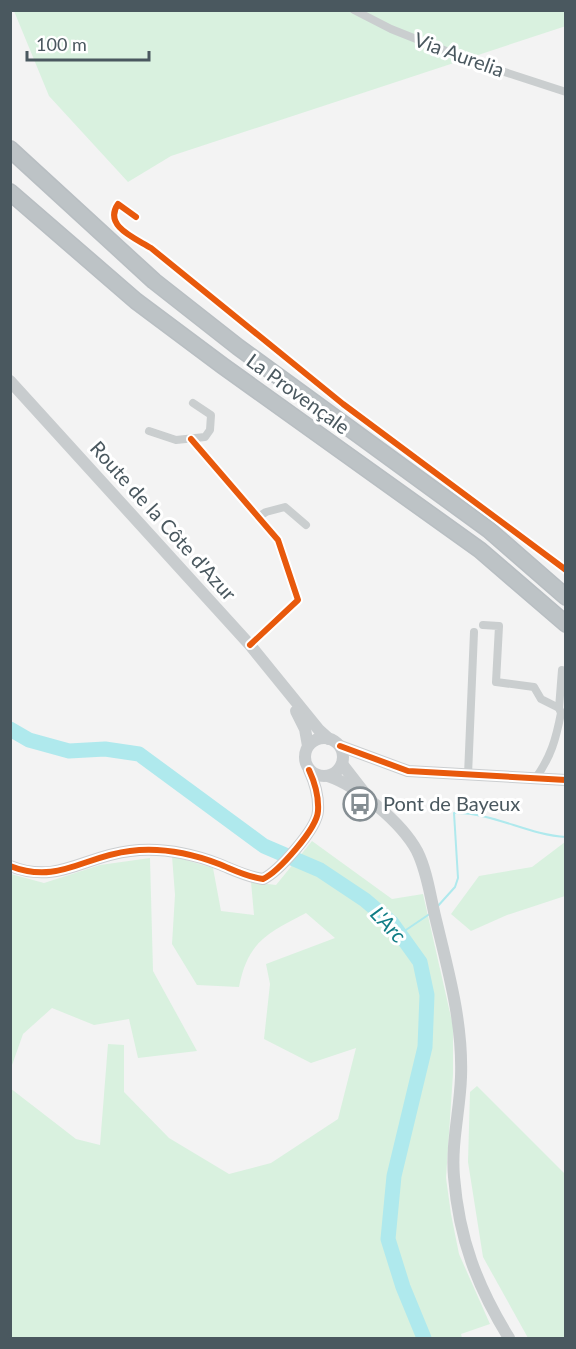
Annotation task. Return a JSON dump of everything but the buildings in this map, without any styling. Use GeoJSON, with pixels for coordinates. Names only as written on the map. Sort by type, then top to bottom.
{"type":"FeatureCollection","features":[{"type":"Feature","properties":{"kind":"highway","name":"La Provençale"},"geometry":{"type":"LineString","coordinates":[[10,149],[154,281],[238,347],[489,530],[566,597]]}},
{"type":"Feature","properties":{"kind":"highway","name":"La Provençale"},"geometry":{"type":"LineString","coordinates":[[10,192],[136,301],[480,550],[566,624]]}},
{"type":"Feature","properties":{"kind":"main road","name":"Route de la Côte d'Azur"},"geometry":{"type":"LineString","coordinates":[[10,381],[250,645],[319,730],[334,742]]}},
{"type":"Feature","properties":{"kind":"main road","name":"Route de la Côte d'Azur"},"geometry":{"type":"LineString","coordinates":[[286,688],[305,729],[308,746]]}},
{"type":"Feature","properties":{"kind":"main road"},"geometry":{"type":"LineString","coordinates":[[368,799],[322,780],[309,770],[305,757],[308,746],[317,739],[334,742],[343,761],[368,799],[410,840],[423,866],[459,1016],[461,1078],[456,1117],[454,1175],[460,1225],[474,1272],[509,1338]]}},
{"type":"Feature","properties":{"kind":"main road"},"geometry":{"type":"LineString","coordinates":[[322,780],[338,771],[343,761]]}},
{"type":"Feature","properties":{"kind":"street","name":"Via Aurelia"},"geometry":{"type":"LineString","coordinates":[[354,10],[391,29],[464,58],[566,92]]}},
{"type":"Feature","properties":{"kind":"street"},"geometry":{"type":"LineString","coordinates":[[136,217],[118,204],[112,216],[123,230],[166,260],[343,404],[566,570]]}},
{"type":"Feature","properties":{"kind":"street"},"geometry":{"type":"LineString","coordinates":[[149,431],[176,440],[206,437],[210,430],[211,415],[193,403]]}},
{"type":"Feature","properties":{"kind":"street"},"geometry":{"type":"LineString","coordinates":[[191,439],[278,540],[298,600],[250,645]]}},
{"type":"Feature","properties":{"kind":"street"},"geometry":{"type":"LineString","coordinates":[[258,517],[266,512],[285,507],[306,525]]}},
{"type":"Feature","properties":{"kind":"street"},"geometry":{"type":"LineString","coordinates":[[483,626],[499,626],[496,682],[534,687],[541,699],[559,708]]}},
{"type":"Feature","properties":{"kind":"street"},"geometry":{"type":"LineString","coordinates":[[468,775],[474,632]]}},
{"type":"Feature","properties":{"kind":"street"},"geometry":{"type":"LineString","coordinates":[[535,779],[548,762],[555,746],[561,713],[559,708],[562,670]]}},
{"type":"Feature","properties":{"kind":"street"},"geometry":{"type":"LineString","coordinates":[[334,742],[363,756],[408,771],[566,780]]}},
{"type":"Feature","properties":{"kind":"street"},"geometry":{"type":"LineString","coordinates":[[343,761],[363,756]]}},
{"type":"Feature","properties":{"kind":"street"},"geometry":{"type":"LineString","coordinates":[[10,866],[24,871],[48,874],[109,854],[155,849],[190,855],[262,879],[276,871],[312,826],[318,811],[322,780]]}},
{"type":"Feature","properties":{"kind":"green space"},"geometry":{"type":"Polygon","coordinates":[[[565,10],[566,26],[171,156],[128,182],[49,96],[14,11],[565,10]]]}},
{"type":"Feature","properties":{"kind":"green space"},"geometry":{"type":"Polygon","coordinates":[[[312,841],[392,899],[423,894],[453,1026],[453,1074],[446,1178],[451,1214],[459,1254],[490,1324],[461,1334],[462,1338],[11,1338],[10,1088],[76,1139],[100,1145],[108,1044],[124,1045],[124,1092],[169,1138],[229,1174],[271,1163],[338,1119],[356,1048],[311,1063],[264,1039],[270,984],[266,964],[335,938],[306,913],[262,940],[248,959],[239,987],[197,985],[172,944],[175,895],[172,856],[213,868],[221,911],[254,915],[251,882],[276,885],[312,841]]]}},
{"type":"Feature","properties":{"kind":"green space"},"geometry":{"type":"Polygon","coordinates":[[[565,842],[565,896],[507,915],[471,931],[451,914],[479,876],[532,867],[565,842]]]}},
{"type":"Feature","properties":{"kind":"green space"},"geometry":{"type":"Polygon","coordinates":[[[150,858],[153,971],[197,1051],[138,1058],[129,1019],[94,1025],[52,1008],[23,1034],[11,1068],[11,874],[44,883],[100,865],[150,858]]]}},
{"type":"Feature","properties":{"kind":"green space"},"geometry":{"type":"Polygon","coordinates":[[[477,1086],[565,1174],[565,1338],[528,1338],[483,1257],[468,1162],[470,1092],[477,1086]]]}},
{"type":"Feature","properties":{"kind":"waterway","name":"L'Arc"},"geometry":{"type":"LineString","coordinates":[[10,729],[29,740],[69,751],[105,749],[139,754],[264,846],[320,870],[365,900],[392,923],[420,962],[427,995],[425,1047],[394,1176],[388,1239],[403,1287],[424,1338]]}},
{"type":"Feature","properties":{"kind":"waterway"},"geometry":{"type":"LineString","coordinates":[[437,907],[455,887],[458,878],[454,813],[482,816],[538,832],[566,837]]}},
{"type":"Feature","properties":{"kind":"waterway"},"geometry":{"type":"LineString","coordinates":[[400,934],[431,913]]}},
{"type":"Feature","properties":{"kind":"cycle path"},"geometry":{"type":"LineString","coordinates":[[136,217],[118,204],[114,212],[115,219],[123,230],[151,248],[343,404],[566,570]]}},
{"type":"Feature","properties":{"kind":"cycle path"},"geometry":{"type":"LineString","coordinates":[[191,439],[278,540],[298,600],[250,645]]}},
{"type":"Feature","properties":{"kind":"cycle path"},"geometry":{"type":"LineString","coordinates":[[340,746],[408,771],[566,780]]}},
{"type":"Feature","properties":{"kind":"cycle path"},"geometry":{"type":"LineString","coordinates":[[10,866],[27,871],[57,871],[114,854],[153,850],[197,857],[263,879],[278,868],[296,849],[316,819],[317,795],[309,770]]}},
{"type":"Feature","properties":{"kind":"place","name":"Pont de Bayeux"},"geometry":{"type":"Point","coordinates":[360,804]}}]}
